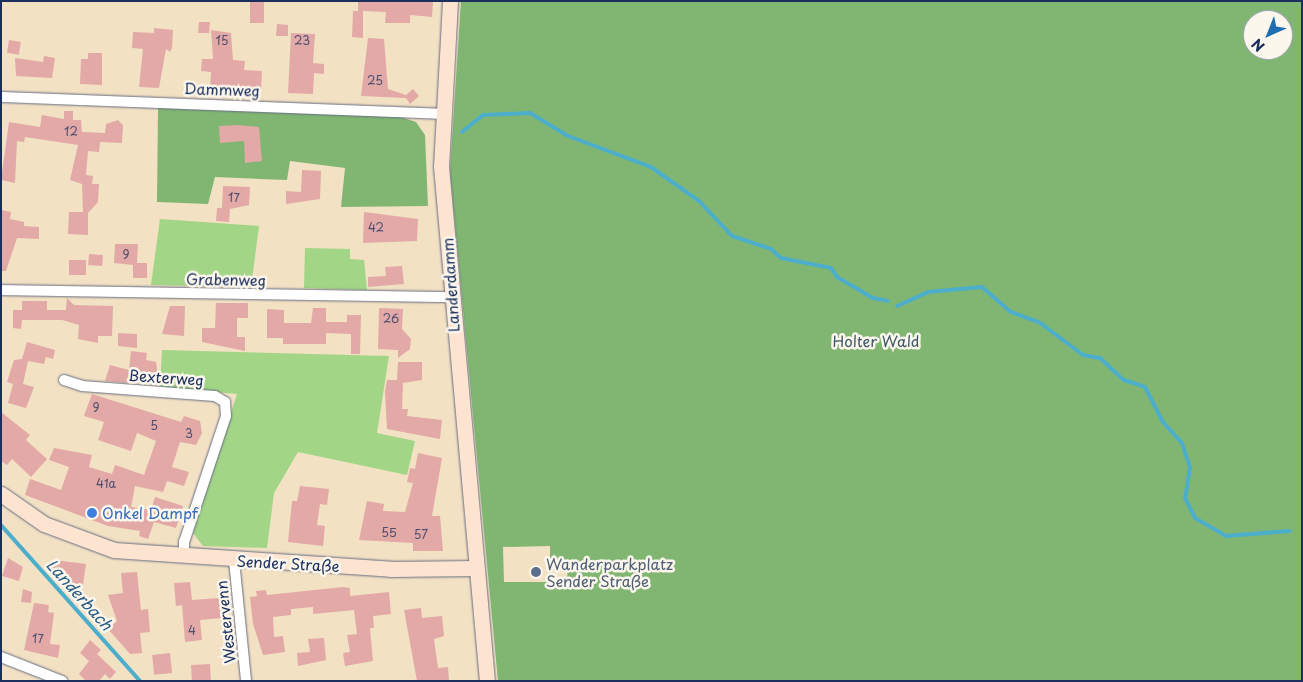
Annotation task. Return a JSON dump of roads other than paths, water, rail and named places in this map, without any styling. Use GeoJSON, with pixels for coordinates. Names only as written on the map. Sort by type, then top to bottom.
{"type":"FeatureCollection","features":[{"type":"Feature","properties":{"kind":"main road","name":"Landerdamm"},"geometry":{"type":"LineString","coordinates":[[450,1],[442,114],[450,297],[476,568]]}},
{"type":"Feature","properties":{"kind":"main road","name":"Sender Straße"},"geometry":{"type":"LineString","coordinates":[[1,494],[31,516],[76,540],[114,550],[184,557],[390,569],[476,568]]}},
{"type":"Feature","properties":{"kind":"main road"},"geometry":{"type":"LineString","coordinates":[[476,568],[487,681]]}},
{"type":"Feature","properties":{"kind":"street","name":"Dammweg"},"geometry":{"type":"LineString","coordinates":[[1,97],[442,114]]}},
{"type":"Feature","properties":{"kind":"street","name":"Grabenweg"},"geometry":{"type":"LineString","coordinates":[[1,290],[450,297]]}},
{"type":"Feature","properties":{"kind":"street","name":"Bexterweg"},"geometry":{"type":"LineString","coordinates":[[64,380],[82,386],[215,396],[225,402],[226,416],[184,542],[184,557]]}},
{"type":"Feature","properties":{"kind":"street","name":"Westervenn"},"geometry":{"type":"LineString","coordinates":[[234,560],[246,681]]}},
{"type":"Feature","properties":{"kind":"street"},"geometry":{"type":"LineString","coordinates":[[1,657],[62,681]]}},
{"type":"Feature","properties":{"kind":"waterway"},"geometry":{"type":"LineString","coordinates":[[462,132],[483,115],[530,113],[568,136],[651,167],[699,201],[732,236],[771,249],[781,258],[831,268],[837,277],[873,298],[888,301]]}},
{"type":"Feature","properties":{"kind":"waterway"},"geometry":{"type":"LineString","coordinates":[[897,306],[928,292],[982,287],[1011,312],[1039,322],[1083,355],[1100,358],[1124,380],[1145,387],[1163,422],[1182,443],[1190,468],[1185,498],[1195,518],[1226,536],[1290,531]]}},
{"type":"Feature","properties":{"kind":"waterway","name":"Landerbach"},"geometry":{"type":"LineString","coordinates":[[1,525],[140,681]]}},
{"type":"Feature","properties":{"kind":"place","name":"Onkel Dampf"},"geometry":{"type":"Point","coordinates":[92,513]}},
{"type":"Feature","properties":{"kind":"place","name":"Wanderparkplatz Sender Straße"},"geometry":{"type":"Point","coordinates":[536,572]}},
{"type":"Feature","properties":{"kind":"park label","name":"Holter Wald"},"geometry":{"type":"Point","coordinates":[876,341]}}]}
